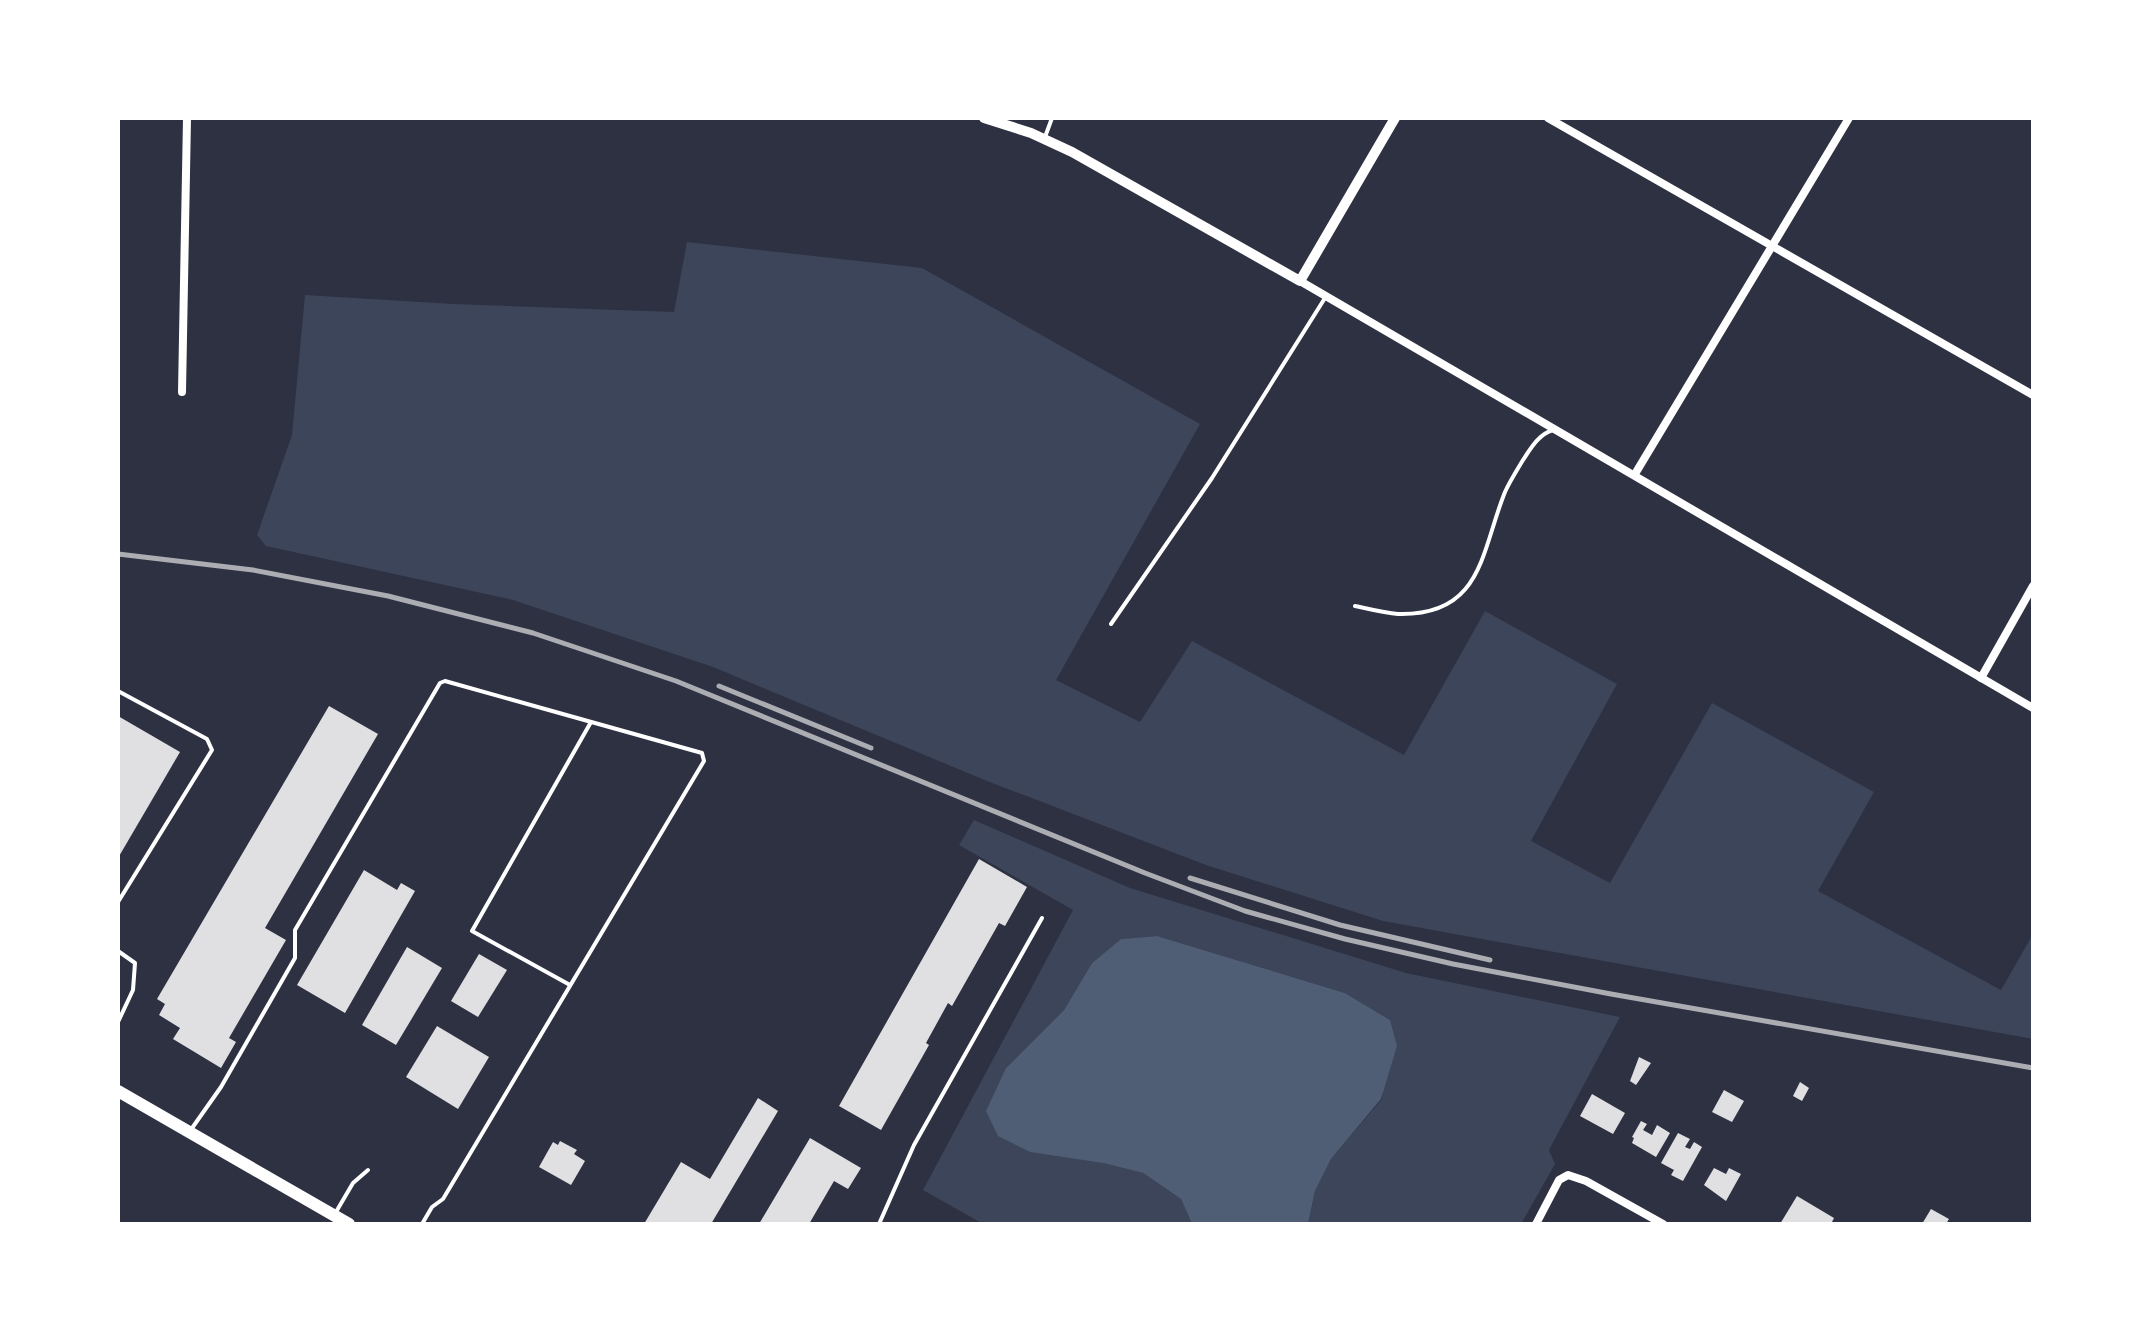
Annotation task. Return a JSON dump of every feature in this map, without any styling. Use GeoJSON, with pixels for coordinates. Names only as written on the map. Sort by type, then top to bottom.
{"type":"FeatureCollection","features":[{"type":"Feature","properties":{"kind":"main road"},"geometry":{"type":"LineString","coordinates":[[118,1091],[349,1224]]}},
{"type":"Feature","properties":{"kind":"street"},"geometry":{"type":"LineString","coordinates":[[182,392],[187,118]]}},
{"type":"Feature","properties":{"kind":"street"},"geometry":{"type":"LineString","coordinates":[[984,118],[1072,152],[1635,474],[2033,708]]}},
{"type":"Feature","properties":{"kind":"street"},"geometry":{"type":"LineString","coordinates":[[1300,281],[1395,118]]}},
{"type":"Feature","properties":{"kind":"street"},"geometry":{"type":"LineString","coordinates":[[1548,118],[2033,395]]}},
{"type":"Feature","properties":{"kind":"street"},"geometry":{"type":"LineString","coordinates":[[1635,474],[1849,118]]}},
{"type":"Feature","properties":{"kind":"street"},"geometry":{"type":"LineString","coordinates":[[1981,678],[2033,586]]}},
{"type":"Feature","properties":{"kind":"street"},"geometry":{"type":"LineString","coordinates":[[1536,1224],[1559,1180],[1568,1175],[1586,1181],[1663,1224]]}},
{"type":"Feature","properties":{"kind":"lane"},"geometry":{"type":"LineString","coordinates":[[1044,139],[1052,118]]}},
{"type":"Feature","properties":{"kind":"lane"},"geometry":{"type":"LineString","coordinates":[[1111,624],[1173,537],[1326,296]]}},
{"type":"Feature","properties":{"kind":"lane"},"geometry":{"type":"LineString","coordinates":[[1355,606],[1397,614],[1433,610],[1461,595],[1487,550],[1512,477],[1539,438],[1546,432],[1560,431]]}},
{"type":"Feature","properties":{"kind":"lane"},"geometry":{"type":"LineString","coordinates":[[189,1133],[221,1087],[295,958],[295,930],[440,683],[445,681],[702,753],[705,756],[443,1199],[432,1207],[422,1224]]}},
{"type":"Feature","properties":{"kind":"lane"},"geometry":{"type":"LineString","coordinates":[[118,691],[207,739],[212,750],[118,902]]}},
{"type":"Feature","properties":{"kind":"lane"},"geometry":{"type":"LineString","coordinates":[[570,985],[472,931],[591,722]]}},
{"type":"Feature","properties":{"kind":"lane"},"geometry":{"type":"LineString","coordinates":[[879,1224],[914,1145],[1042,918]]}},
{"type":"Feature","properties":{"kind":"lane"},"geometry":{"type":"LineString","coordinates":[[118,951],[135,963],[133,990],[118,1022]]}},
{"type":"Feature","properties":{"kind":"lane"},"geometry":{"type":"LineString","coordinates":[[334,1215],[353,1183],[368,1170]]}},
{"type":"Feature","properties":{"kind":"shaded area"},"geometry":{"type":"Polygon","coordinates":[[[687,242],[922,268],[1200,424],[1056,680],[1140,722],[1192,641],[1404,755],[1485,611],[1617,684],[1531,841],[1610,883],[1712,703],[1874,792],[1818,891],[2001,990],[2033,934],[2033,1039],[1383,921],[1206,865],[987,781],[713,667],[513,600],[266,546],[257,535],[292,435],[305,295],[674,312],[687,242]]]}},
{"type":"Feature","properties":{"kind":"shaded area"},"geometry":{"type":"Polygon","coordinates":[[[974,820],[1130,888],[1406,973],[1620,1017],[1549,1150],[1555,1164],[1521,1224],[1308,1224],[1315,1191],[1331,1159],[1382,1099],[1390,1020],[1345,993],[1157,936],[1121,939],[1092,963],[1064,1010],[1006,1068],[1103,1163],[1143,1173],[1181,1199],[1192,1224],[983,1224],[923,1190],[1073,910],[959,845],[974,820]]]}},
{"type":"Feature","properties":{"kind":"shaded area"},"geometry":{"type":"Polygon","coordinates":[[[1157,936],[1345,993],[1390,1020],[1397,1046],[1381,1099],[1331,1159],[1315,1191],[1308,1224],[1192,1224],[1181,1199],[1143,1173],[1103,1163],[1030,1152],[998,1136],[986,1111],[1006,1068],[1064,1010],[1092,963],[1121,939],[1157,936]]]}},
{"type":"Feature","properties":{"kind":"building"},"geometry":{"type":"Polygon","coordinates":[[[329,706],[378,734],[265,928],[286,940],[229,1038],[236,1042],[221,1068],[173,1039],[180,1028],[159,1015],[165,1004],[157,999],[329,706]]]}},
{"type":"Feature","properties":{"kind":"building"},"geometry":{"type":"Polygon","coordinates":[[[118,716],[180,752],[118,858],[118,716]]]}},
{"type":"Feature","properties":{"kind":"building"},"geometry":{"type":"Polygon","coordinates":[[[979,859],[1027,887],[1005,926],[999,923],[952,1006],[948,1003],[926,1043],[929,1045],[881,1130],[839,1106],[979,859]]]}},
{"type":"Feature","properties":{"kind":"building"},"geometry":{"type":"Polygon","coordinates":[[[364,870],[397,890],[401,883],[415,891],[345,1013],[297,985],[364,870]]]}},
{"type":"Feature","properties":{"kind":"building"},"geometry":{"type":"Polygon","coordinates":[[[407,947],[442,968],[396,1045],[362,1025],[407,947]]]}},
{"type":"Feature","properties":{"kind":"building"},"geometry":{"type":"Polygon","coordinates":[[[479,954],[507,970],[478,1017],[451,1001],[479,954]]]}},
{"type":"Feature","properties":{"kind":"building"},"geometry":{"type":"Polygon","coordinates":[[[437,1026],[489,1057],[458,1109],[406,1077],[437,1026]]]}},
{"type":"Feature","properties":{"kind":"building"},"geometry":{"type":"Polygon","coordinates":[[[1639,1057],[1651,1063],[1636,1085],[1630,1081],[1639,1057]]]}},
{"type":"Feature","properties":{"kind":"building"},"geometry":{"type":"Polygon","coordinates":[[[1800,1082],[1809,1088],[1802,1101],[1793,1096],[1800,1082]]]}},
{"type":"Feature","properties":{"kind":"building"},"geometry":{"type":"Polygon","coordinates":[[[1724,1090],[1744,1101],[1732,1122],[1712,1112],[1724,1090]]]}},
{"type":"Feature","properties":{"kind":"building"},"geometry":{"type":"Polygon","coordinates":[[[1592,1094],[1625,1113],[1613,1134],[1580,1116],[1592,1094]]]}},
{"type":"Feature","properties":{"kind":"building"},"geometry":{"type":"Polygon","coordinates":[[[758,1098],[778,1111],[711,1224],[644,1224],[681,1162],[710,1179],[758,1098]]]}},
{"type":"Feature","properties":{"kind":"building"},"geometry":{"type":"Polygon","coordinates":[[[1641,1121],[1647,1124],[1643,1130],[1652,1135],[1657,1125],[1670,1133],[1656,1157],[1632,1143],[1641,1121]]]}},
{"type":"Feature","properties":{"kind":"building"},"geometry":{"type":"Polygon","coordinates":[[[1678,1133],[1690,1139],[1685,1147],[1690,1149],[1694,1142],[1702,1147],[1683,1181],[1671,1175],[1674,1170],[1661,1163],[1678,1133]]]}},
{"type":"Feature","properties":{"kind":"building"},"geometry":{"type":"Polygon","coordinates":[[[810,1138],[861,1168],[848,1189],[834,1181],[809,1224],[759,1224],[810,1138]]]}},
{"type":"Feature","properties":{"kind":"building"},"geometry":{"type":"Polygon","coordinates":[[[560,1141],[577,1150],[574,1154],[585,1161],[571,1185],[539,1167],[553,1142],[558,1145],[560,1141]]]}},
{"type":"Feature","properties":{"kind":"building"},"geometry":{"type":"Polygon","coordinates":[[[1714,1168],[1726,1174],[1729,1168],[1741,1174],[1726,1201],[1704,1185],[1714,1168]]]}},
{"type":"Feature","properties":{"kind":"building"},"geometry":{"type":"Polygon","coordinates":[[[1797,1196],[1834,1218],[1831,1224],[1780,1224],[1797,1196]]]}},
{"type":"Feature","properties":{"kind":"building"},"geometry":{"type":"Polygon","coordinates":[[[1931,1209],[1949,1219],[1946,1224],[1922,1224],[1931,1209]]]}},
{"type":"Feature","properties":{"kind":"railway"},"geometry":{"type":"LineString","coordinates":[[118,554],[253,570],[388,596],[533,633],[676,681],[1245,911],[1345,939],[1453,964],[1611,994],[2033,1068]]}},
{"type":"Feature","properties":{"kind":"railway"},"geometry":{"type":"LineString","coordinates":[[719,686],[871,748]]}},
{"type":"Feature","properties":{"kind":"railway"},"geometry":{"type":"LineString","coordinates":[[1190,878],[1340,925],[1490,960]]}}]}
